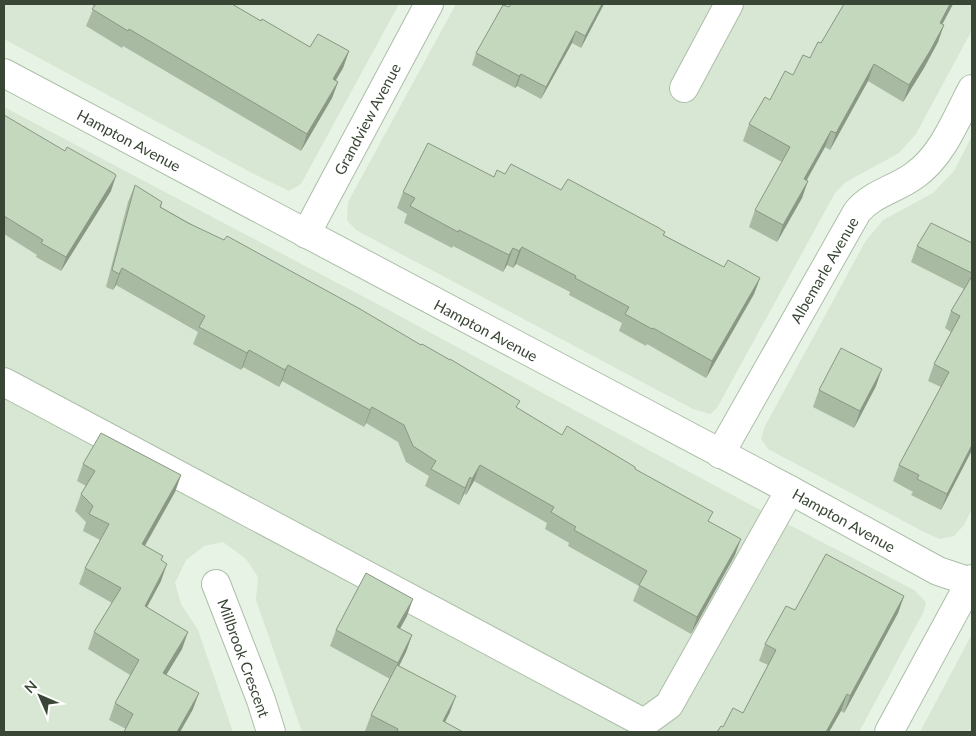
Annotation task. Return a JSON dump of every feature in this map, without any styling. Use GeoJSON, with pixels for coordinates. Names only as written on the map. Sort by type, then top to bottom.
{"type":"FeatureCollection","features":[{"type":"Feature","properties":{"kind":"street","name":"Grandview Avenue"},"geometry":{"type":"LineString","coordinates":[[306,234],[429,4]]}},
{"type":"Feature","properties":{"kind":"street"},"geometry":{"type":"LineString","coordinates":[[684,88],[730,4]]}},
{"type":"Feature","properties":{"kind":"street","name":"Hampton Avenue"},"geometry":{"type":"LineString","coordinates":[[4,73],[790,490],[938,571],[972,580]]}},
{"type":"Feature","properties":{"kind":"street","name":"Albemarle Avenue"},"geometry":{"type":"LineString","coordinates":[[720,454],[857,212],[863,204],[914,176],[928,164],[941,148],[972,89]]}},
{"type":"Feature","properties":{"kind":"street"},"geometry":{"type":"LineString","coordinates":[[4,382],[644,723],[669,706],[790,490]]}},
{"type":"Feature","properties":{"kind":"street"},"geometry":{"type":"LineString","coordinates":[[890,732],[972,580]]}},
{"type":"Feature","properties":{"kind":"street","name":"Millbrook Crescent"},"geometry":{"type":"LineString","coordinates":[[216,584],[261,700],[271,732]]}},
{"type":"Feature","properties":{"kind":"shaded area"},"geometry":{"type":"Polygon","coordinates":[[[4,4],[399,4],[301,184],[289,191],[252,173],[4,39],[4,4]]]}},
{"type":"Feature","properties":{"kind":"shaded area"},"geometry":{"type":"Polygon","coordinates":[[[456,4],[972,4],[972,30],[916,134],[899,153],[846,182],[835,193],[717,408],[710,414],[693,409],[356,230],[347,220],[348,202],[456,4]]]}},
{"type":"Feature","properties":{"kind":"shaded area"},"geometry":{"type":"Polygon","coordinates":[[[4,107],[914,590],[926,602],[923,613],[859,732],[302,732],[256,600],[258,577],[246,559],[223,542],[204,546],[186,560],[175,583],[181,604],[198,630],[233,732],[4,732],[4,107]]]}},
{"type":"Feature","properties":{"kind":"shaded area"},"geometry":{"type":"Polygon","coordinates":[[[972,136],[972,509],[964,525],[954,536],[940,539],[768,449],[761,439],[764,428],[865,242],[883,220],[933,193],[954,171],[972,136]]]}},
{"type":"Feature","properties":{"kind":"shaded area"},"geometry":{"type":"Polygon","coordinates":[[[972,634],[972,732],[920,732],[972,634]]]}},
{"type":"Feature","properties":{"kind":"building"},"geometry":{"type":"Polygon","coordinates":[[[96,4],[232,4],[310,47],[318,34],[349,51],[333,79],[338,82],[307,134],[92,9],[96,4]]]}},
{"type":"Feature","properties":{"kind":"building"},"geometry":{"type":"Polygon","coordinates":[[[511,4],[602,4],[585,36],[576,31],[546,87],[521,74],[519,76],[476,53],[503,5],[509,7],[511,4]]]}},
{"type":"Feature","properties":{"kind":"building"},"geometry":{"type":"Polygon","coordinates":[[[844,4],[950,4],[940,23],[944,25],[909,85],[874,64],[836,133],[831,131],[804,179],[808,181],[783,225],[755,210],[790,147],[749,124],[765,97],[770,100],[785,71],[793,75],[803,55],[810,58],[818,42],[821,43],[844,4]]]}},
{"type":"Feature","properties":{"kind":"building"},"geometry":{"type":"Polygon","coordinates":[[[4,115],[65,151],[67,147],[116,176],[66,257],[41,243],[43,240],[4,216],[4,115]]]}},
{"type":"Feature","properties":{"kind":"building"},"geometry":{"type":"Polygon","coordinates":[[[428,143],[494,177],[497,170],[505,174],[511,164],[561,190],[568,179],[659,228],[665,232],[663,235],[724,267],[728,260],[760,278],[712,361],[625,314],[629,307],[522,247],[519,251],[513,248],[509,255],[459,230],[458,232],[410,206],[415,198],[403,192],[428,143]]]}},
{"type":"Feature","properties":{"kind":"building"},"geometry":{"type":"Polygon","coordinates":[[[135,185],[162,202],[160,207],[188,223],[224,240],[227,236],[360,309],[421,345],[450,359],[520,401],[516,407],[562,435],[567,426],[635,467],[635,469],[713,512],[708,521],[741,539],[697,617],[639,585],[647,571],[574,530],[576,527],[551,512],[554,507],[480,465],[472,479],[470,477],[465,488],[431,469],[436,461],[413,446],[404,425],[372,407],[370,410],[288,365],[285,370],[249,350],[247,353],[199,327],[205,316],[122,268],[119,274],[112,270],[135,185]]]}},
{"type":"Feature","properties":{"kind":"building"},"geometry":{"type":"Polygon","coordinates":[[[931,223],[972,243],[972,273],[917,246],[931,223]]]}},
{"type":"Feature","properties":{"kind":"building"},"geometry":{"type":"Polygon","coordinates":[[[972,276],[972,445],[947,494],[917,479],[919,475],[899,465],[949,372],[934,364],[960,316],[951,311],[972,276]]]}},
{"type":"Feature","properties":{"kind":"building"},"geometry":{"type":"Polygon","coordinates":[[[841,348],[882,369],[860,411],[819,390],[841,348]]]}},
{"type":"Feature","properties":{"kind":"building"},"geometry":{"type":"Polygon","coordinates":[[[101,433],[181,475],[142,544],[163,556],[161,560],[167,564],[145,606],[188,632],[163,673],[199,693],[177,732],[124,732],[133,714],[115,703],[139,660],[94,632],[121,588],[85,568],[109,524],[89,514],[93,506],[81,494],[95,471],[83,464],[101,433]]]}},
{"type":"Feature","properties":{"kind":"building"},"geometry":{"type":"Polygon","coordinates":[[[826,554],[904,596],[850,696],[847,694],[826,732],[717,732],[721,726],[723,727],[733,708],[743,713],[776,650],[765,644],[786,606],[795,610],[826,554]]]}},
{"type":"Feature","properties":{"kind":"building"},"geometry":{"type":"Polygon","coordinates":[[[366,573],[413,599],[397,627],[412,635],[398,663],[336,630],[366,573]]]}},
{"type":"Feature","properties":{"kind":"building"},"geometry":{"type":"Polygon","coordinates":[[[397,665],[456,696],[443,721],[463,732],[397,732],[398,729],[371,715],[397,665]]]}}]}
